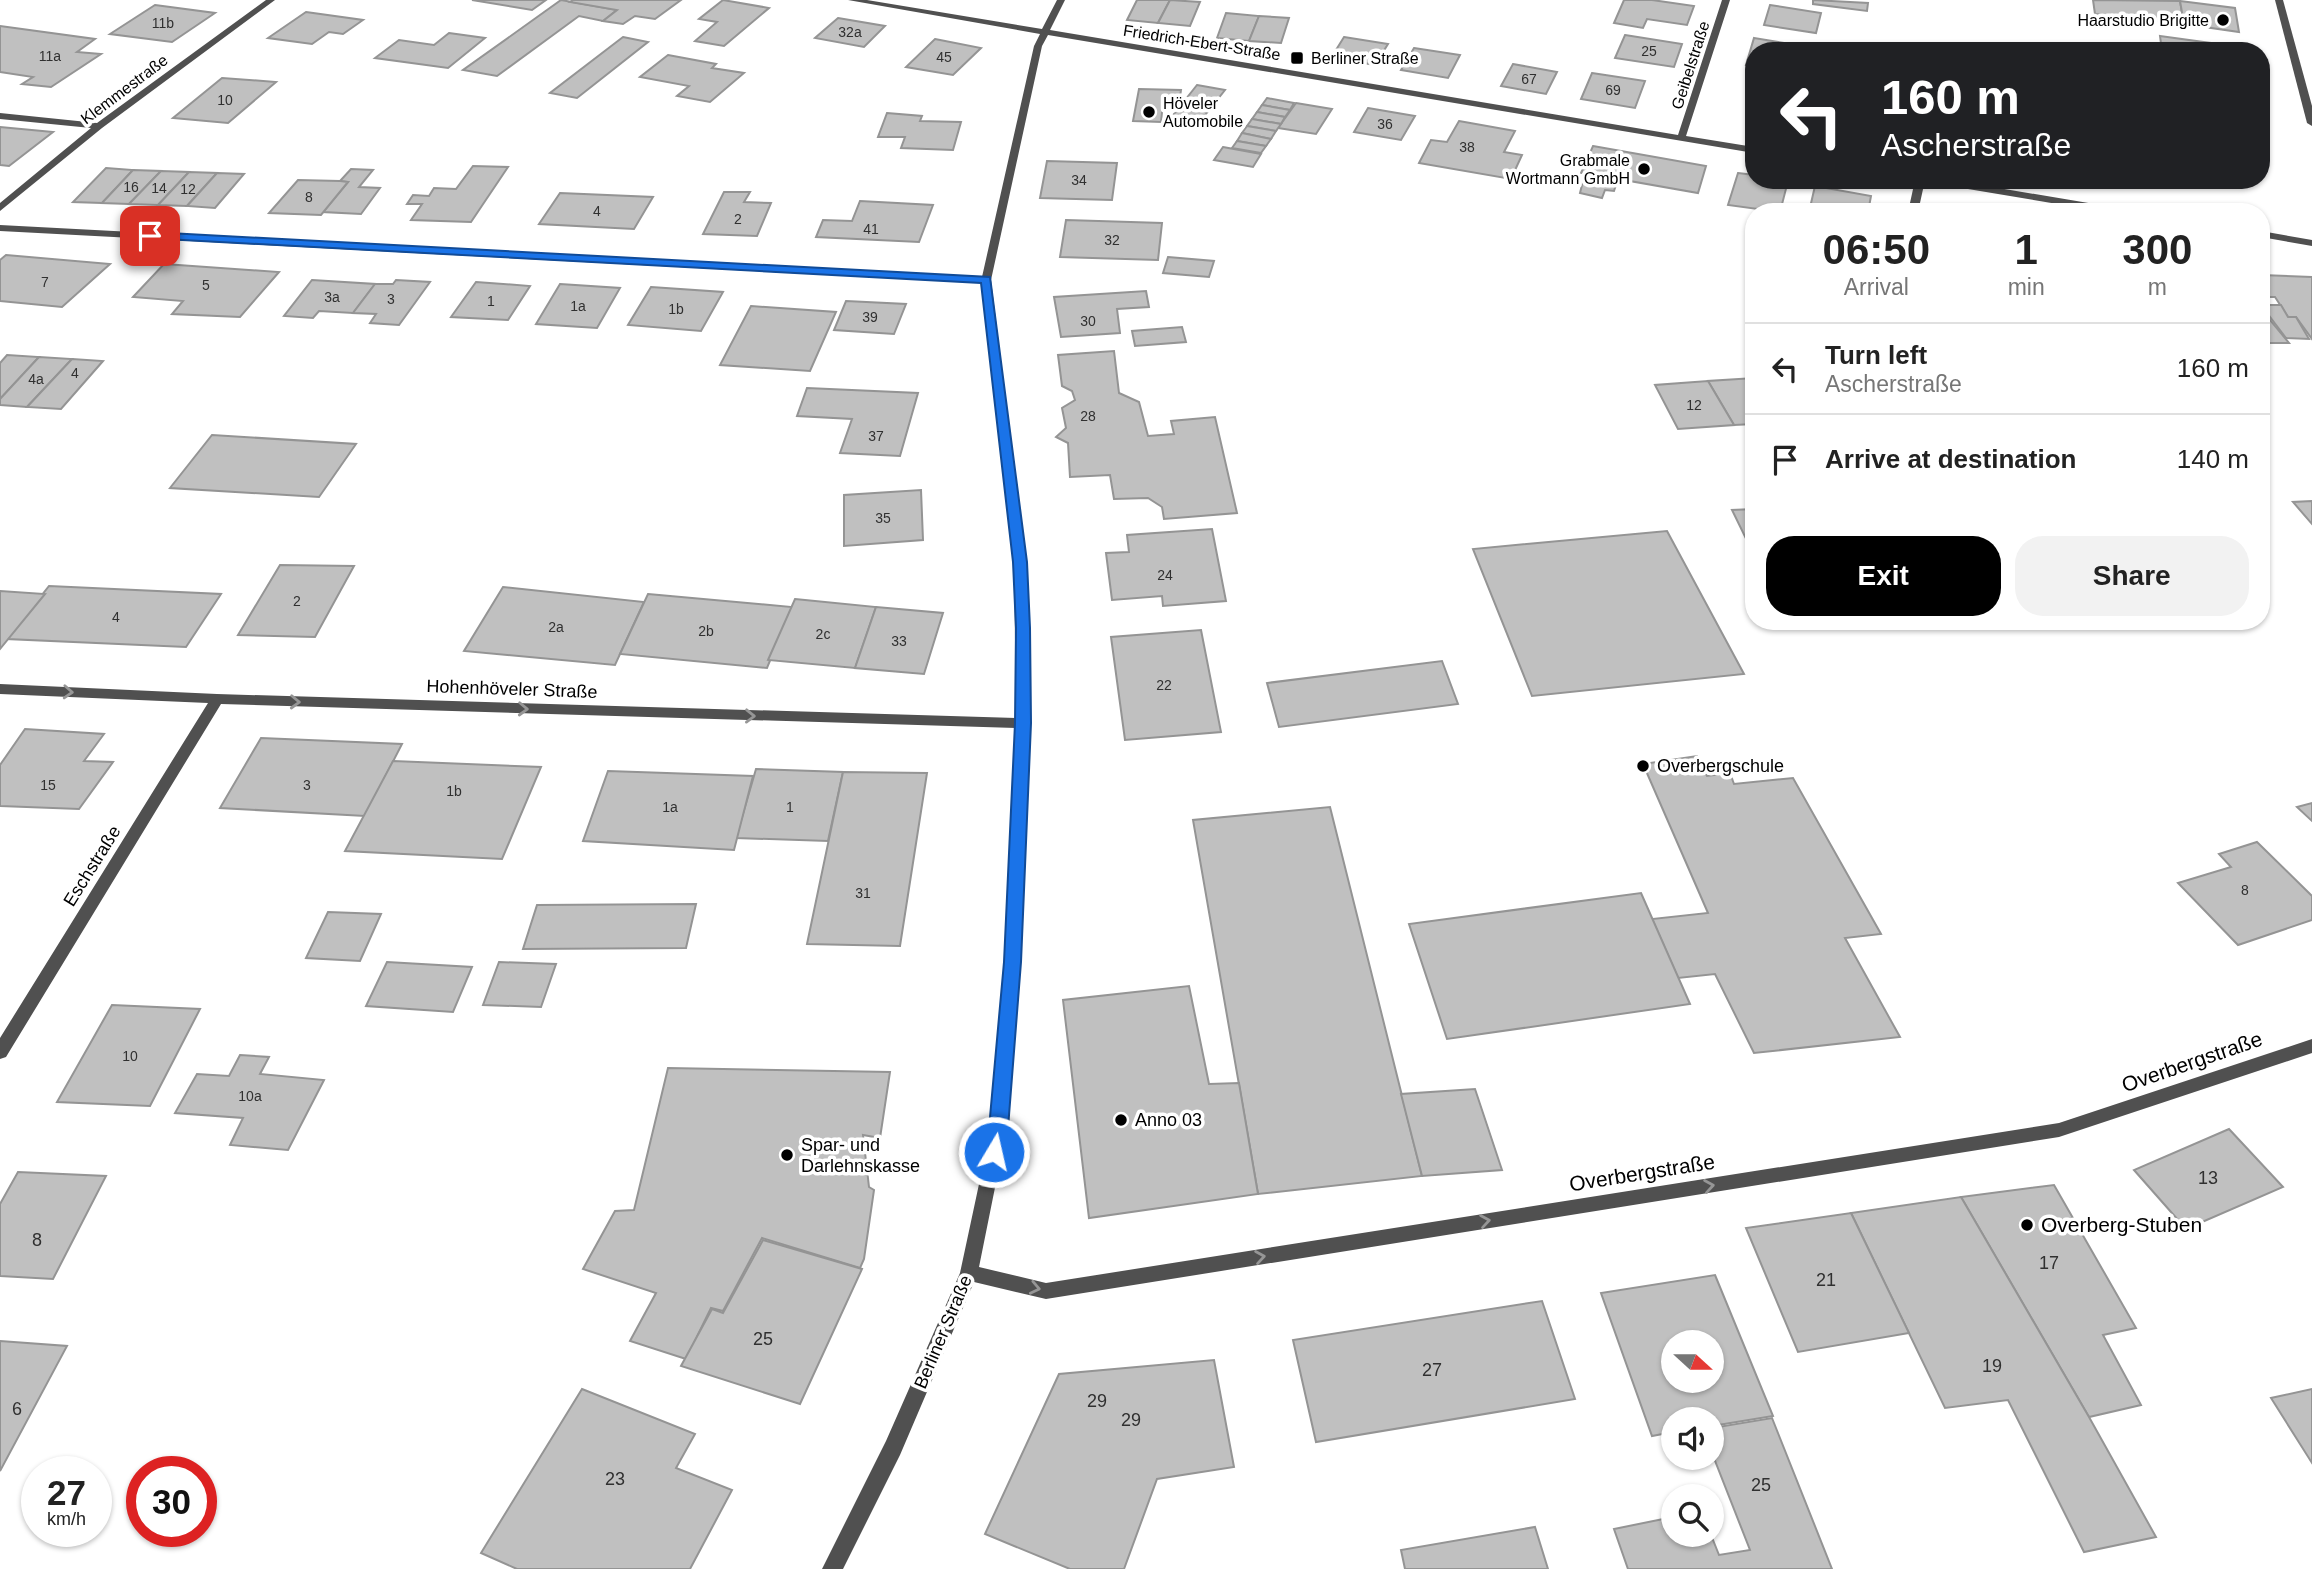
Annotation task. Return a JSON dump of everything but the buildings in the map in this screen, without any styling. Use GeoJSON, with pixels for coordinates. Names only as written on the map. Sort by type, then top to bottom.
{"type":"FeatureCollection","features":[{"type":"Feature","properties":{"kind":"street","name":"Klemmestraße"},"geometry":{"type":"LineString","coordinates":[[0,208],[99,126],[271,0]]}},
{"type":"Feature","properties":{"kind":"street","name":"Friedrich-Ebert-Straße"},"geometry":{"type":"LineString","coordinates":[[852,0],[1745,149]]}},
{"type":"Feature","properties":{"kind":"street","name":"Berliner Straße"},"geometry":{"type":"LineString","coordinates":[[832,1569],[893,1448],[969,1273],[999,1128],[1013,962],[1023,723],[1020,562],[986,279],[1038,46],[1060,0]]}},
{"type":"Feature","properties":{"kind":"street","name":"Geibelstraße"},"geometry":{"type":"LineString","coordinates":[[1681,138],[1726,0]]}},
{"type":"Feature","properties":{"kind":"street"},"geometry":{"type":"LineString","coordinates":[[2279,0],[2312,123]]}},
{"type":"Feature","properties":{"kind":"street"},"geometry":{"type":"LineString","coordinates":[[0,116],[99,126]]}},
{"type":"Feature","properties":{"kind":"street"},"geometry":{"type":"LineString","coordinates":[[1986,189],[2070,203]]}},
{"type":"Feature","properties":{"kind":"street"},"geometry":{"type":"LineString","coordinates":[[0,228],[986,279]]}},
{"type":"Feature","properties":{"kind":"street"},"geometry":{"type":"LineString","coordinates":[[2270,236],[2312,243]]}},
{"type":"Feature","properties":{"kind":"street","name":"Hohenhöveler Straße"},"geometry":{"type":"LineString","coordinates":[[0,689],[217,699],[1023,723]]}},
{"type":"Feature","properties":{"kind":"street","name":"Eschstraße"},"geometry":{"type":"LineString","coordinates":[[0,1052],[217,699]]}},
{"type":"Feature","properties":{"kind":"street","name":"Overbergstraße"},"geometry":{"type":"LineString","coordinates":[[969,1273],[1045,1291],[2059,1130],[2312,1045]]}},
{"type":"Feature","properties":{"kind":"place","name":"Haarstudio Brigitte"},"geometry":{"type":"Point","coordinates":[2223,20]}},
{"type":"Feature","properties":{"kind":"place","name":"Berliner Straße"},"geometry":{"type":"Point","coordinates":[1297,58]}},
{"type":"Feature","properties":{"kind":"place","name":"Höveler Automobile"},"geometry":{"type":"Point","coordinates":[1149,112]}},
{"type":"Feature","properties":{"kind":"place","name":"Grabmale Wortmann GmbH"},"geometry":{"type":"Point","coordinates":[1644,169]}},
{"type":"Feature","properties":{"kind":"place","name":"Overbergschule"},"geometry":{"type":"Point","coordinates":[1643,766]}},
{"type":"Feature","properties":{"kind":"place","name":"Anno 03"},"geometry":{"type":"Point","coordinates":[1121,1120]}},
{"type":"Feature","properties":{"kind":"place","name":"Spar- und Darlehnskasse"},"geometry":{"type":"Point","coordinates":[787,1155]}},
{"type":"Feature","properties":{"kind":"place","name":"Overberg-Stuben"},"geometry":{"type":"Point","coordinates":[2027,1225]}},
{"type":"Feature","properties":{"kind":"route"},"geometry":{"type":"LineString","coordinates":[[150,236],[986,279],[1020,562],[1023,628],[1023,723],[1013,962],[999,1128],[994,1152]]}}]}
